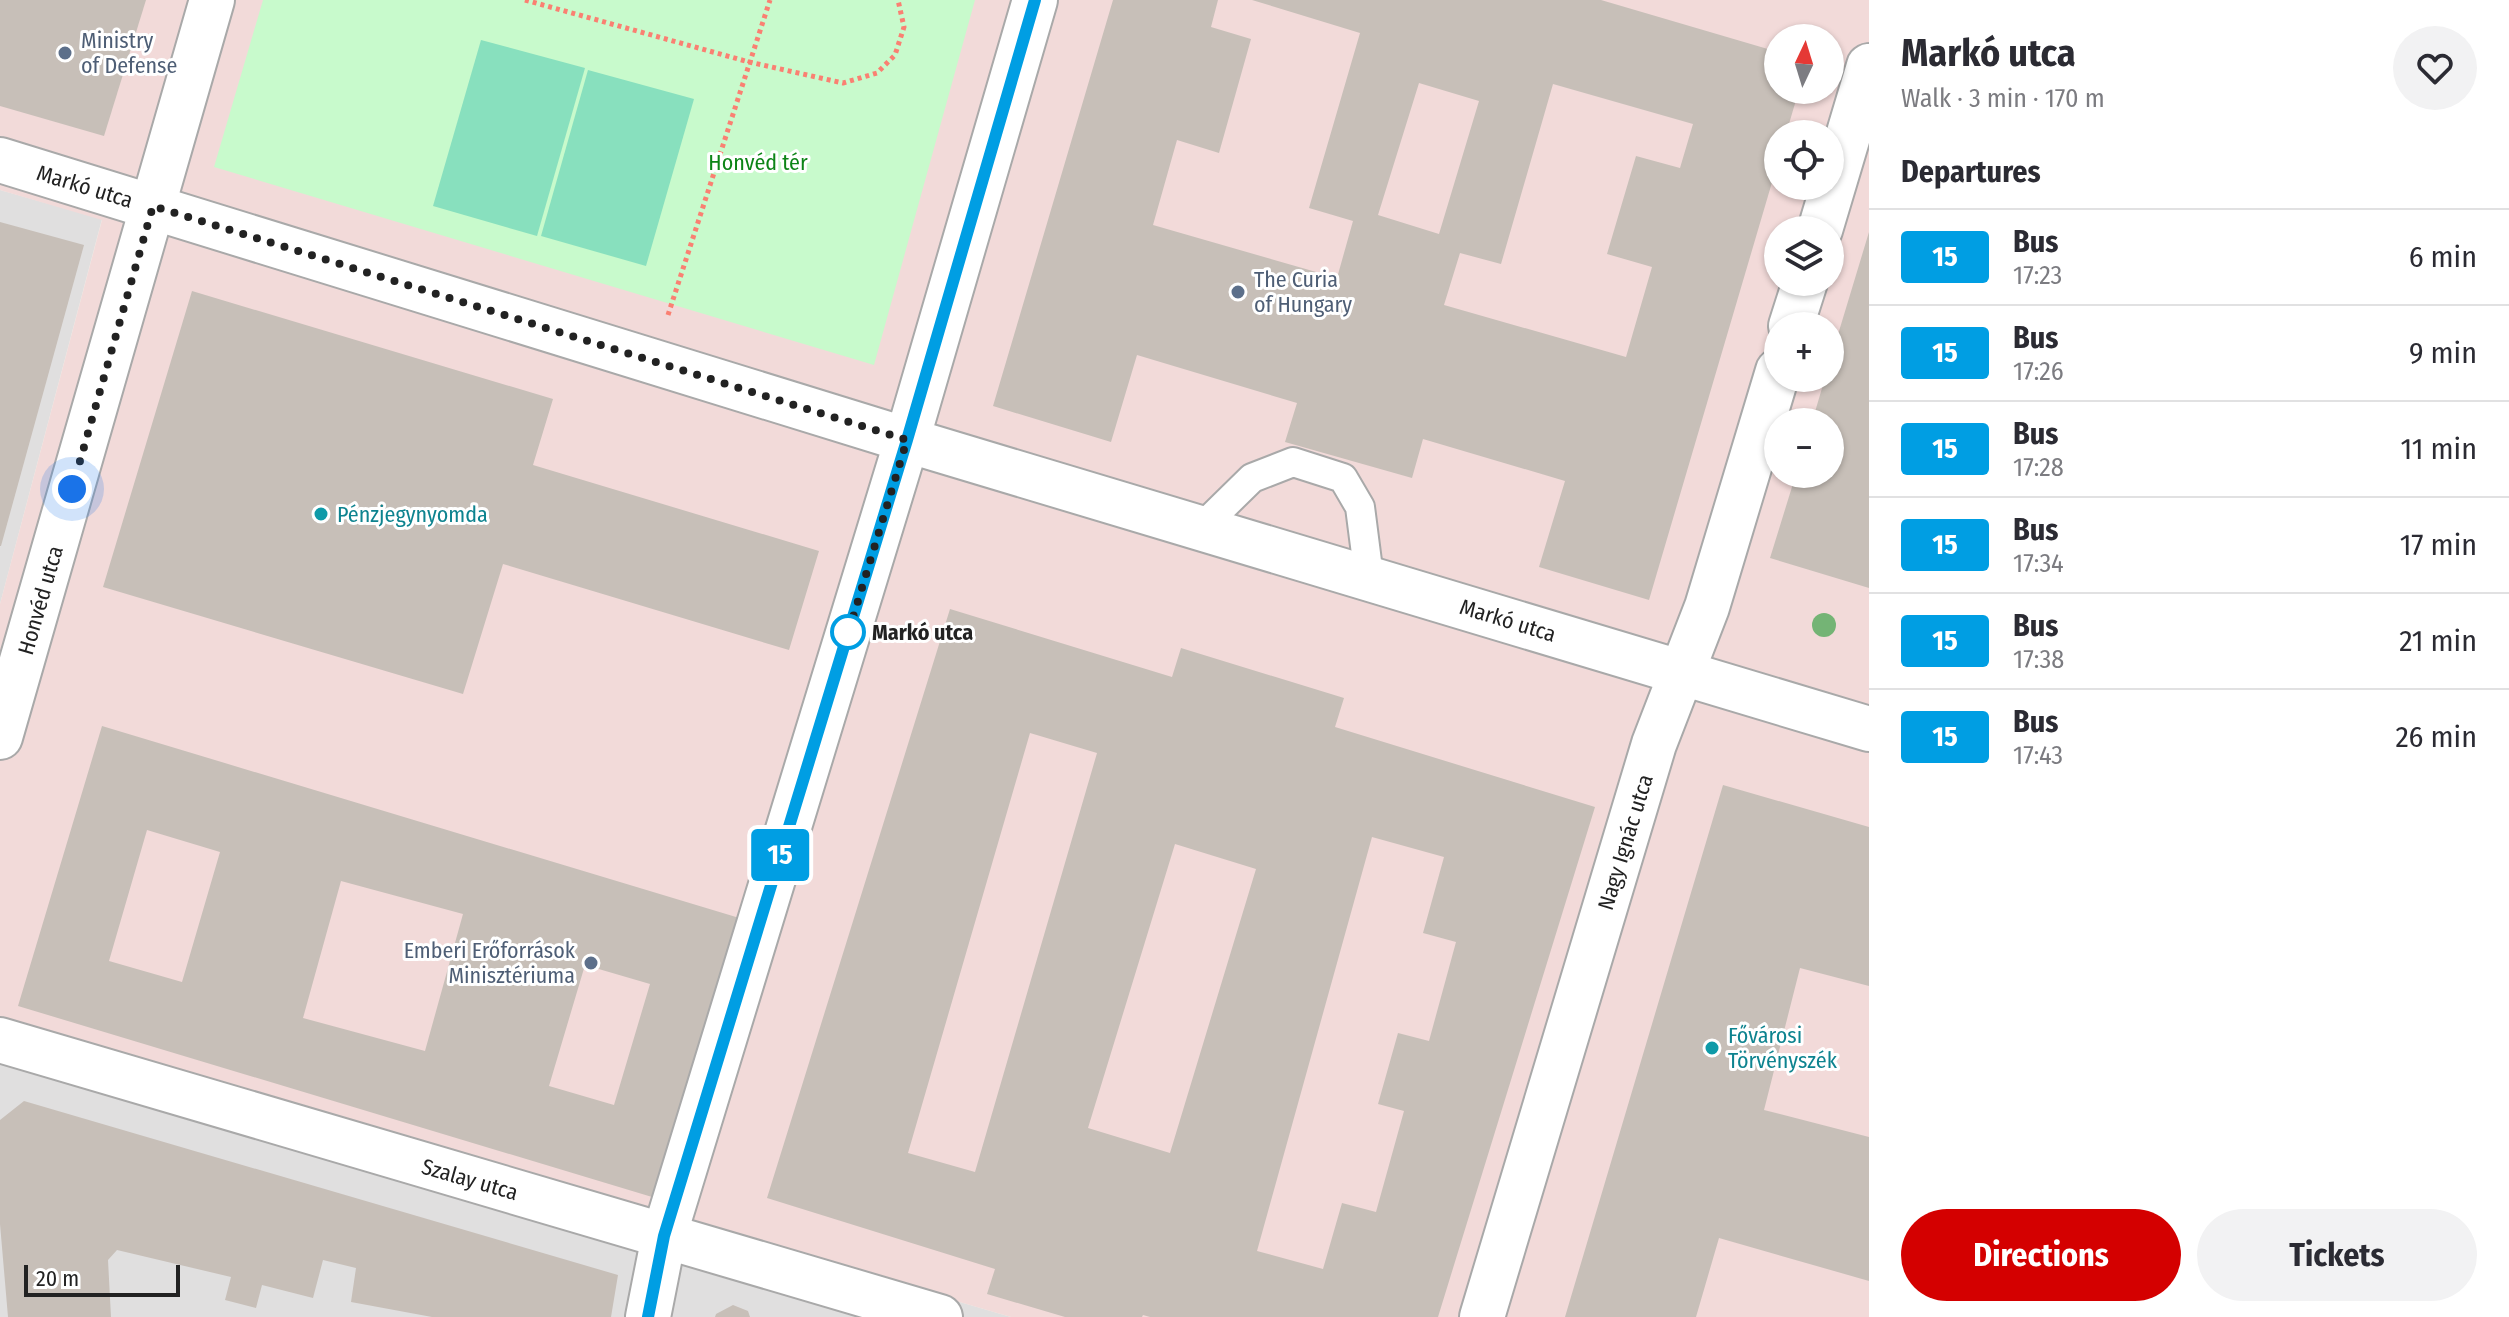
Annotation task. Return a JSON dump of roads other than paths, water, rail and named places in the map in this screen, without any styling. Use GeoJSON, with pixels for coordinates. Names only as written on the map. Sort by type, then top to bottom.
{"type":"FeatureCollection","features":[{"type":"Feature","properties":{"kind":"street","name":"Honvéd utca"},"geometry":{"type":"LineString","coordinates":[[0,737],[212,0]]}},
{"type":"Feature","properties":{"kind":"street"},"geometry":{"type":"LineString","coordinates":[[648,1317],[664,1236],[907,440],[1035,0]]}},
{"type":"Feature","properties":{"kind":"street"},"geometry":{"type":"LineString","coordinates":[[1824,216],[1869,66]]}},
{"type":"Feature","properties":{"kind":"street","name":"Markó utca"},"geometry":{"type":"LineString","coordinates":[[0,160],[907,440],[1869,729]]}},
{"type":"Feature","properties":{"kind":"street","name":"Nagy Ignác utca"},"geometry":{"type":"LineString","coordinates":[[1482,1317],[1654,744],[1707,607],[1772,392]]}},
{"type":"Feature","properties":{"kind":"street","name":"Szalay utca"},"geometry":{"type":"LineString","coordinates":[[0,1040],[940,1317]]}},
{"type":"Feature","properties":{"kind":"lane"},"geometry":{"type":"LineString","coordinates":[[1202,527],[1252,478],[1293,462],[1343,478],[1360,507],[1369,577]]}},
{"type":"Feature","properties":{"kind":"place","name":"Ministry of Defense"},"geometry":{"type":"Point","coordinates":[65,53]}},
{"type":"Feature","properties":{"kind":"place","name":"The Curia of Hungary"},"geometry":{"type":"Point","coordinates":[1238,292]}},
{"type":"Feature","properties":{"kind":"place","name":"Pénzjegynyomda"},"geometry":{"type":"Point","coordinates":[321,514]}},
{"type":"Feature","properties":{"kind":"place","name":"Markó utca"},"geometry":{"type":"Point","coordinates":[848,632]}},
{"type":"Feature","properties":{"kind":"place","name":"Emberi Erőforrások Minisztériuma"},"geometry":{"type":"Point","coordinates":[591,963]}},
{"type":"Feature","properties":{"kind":"place","name":"Fővárosi Törvényszék"},"geometry":{"type":"Point","coordinates":[1712,1048]}},
{"type":"Feature","properties":{"kind":"park label","name":"Honvéd tér"},"geometry":{"type":"Point","coordinates":[758,162]}}]}
